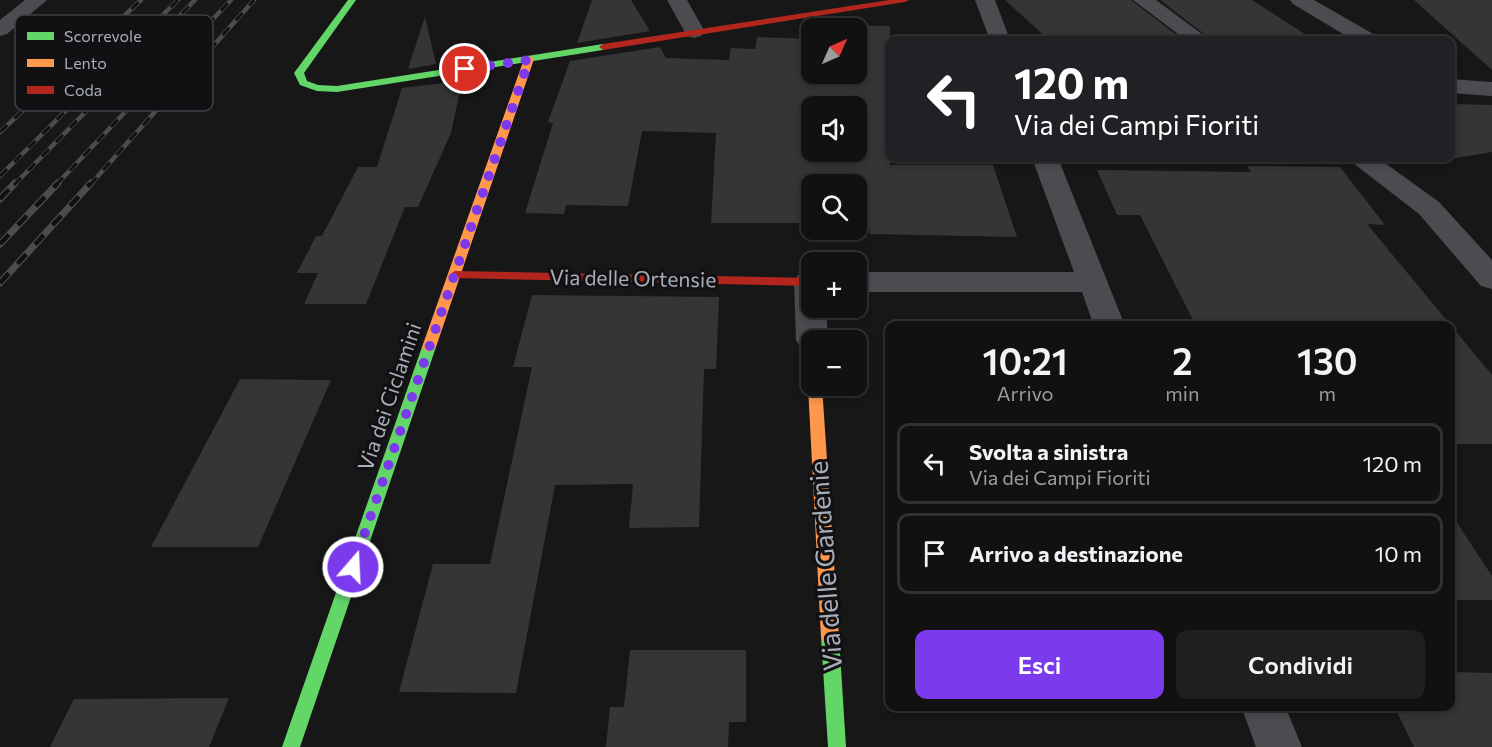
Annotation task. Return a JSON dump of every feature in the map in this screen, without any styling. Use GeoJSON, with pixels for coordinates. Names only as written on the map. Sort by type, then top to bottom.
{"type":"FeatureCollection","features":[{"type":"Feature","properties":{"kind":"street"},"geometry":{"type":"LineString","coordinates":[[18,15],[37,0]]}},
{"type":"Feature","properties":{"kind":"street"},"geometry":{"type":"LineString","coordinates":[[352,0],[299,73],[303,83],[328,89],[529,60],[905,0]]}},
{"type":"Feature","properties":{"kind":"street"},"geometry":{"type":"LineString","coordinates":[[677,0],[694,32]]}},
{"type":"Feature","properties":{"kind":"street"},"geometry":{"type":"LineString","coordinates":[[985,0],[998,36]]}},
{"type":"Feature","properties":{"kind":"street"},"geometry":{"type":"LineString","coordinates":[[1143,0],[1194,36]]}},
{"type":"Feature","properties":{"kind":"street"},"geometry":{"type":"LineString","coordinates":[[1300,0],[1360,36]]}},
{"type":"Feature","properties":{"kind":"street"},"geometry":{"type":"LineString","coordinates":[[0,30],[15,18]]}},
{"type":"Feature","properties":{"kind":"street","name":"Via dei Ciclamini"},"geometry":{"type":"LineString","coordinates":[[291,747],[529,60]]}},
{"type":"Feature","properties":{"kind":"street"},"geometry":{"type":"LineString","coordinates":[[1455,86],[1492,89]]}},
{"type":"Feature","properties":{"kind":"street"},"geometry":{"type":"LineString","coordinates":[[1047,162],[1108,321]]}},
{"type":"Feature","properties":{"kind":"street"},"geometry":{"type":"LineString","coordinates":[[1367,162],[1429,208],[1492,279]]}},
{"type":"Feature","properties":{"kind":"street","name":"Via delle Ortensie"},"geometry":{"type":"LineString","coordinates":[[455,275],[801,282]]}},
{"type":"Feature","properties":{"kind":"street"},"geometry":{"type":"LineString","coordinates":[[867,282],[1093,282]]}},
{"type":"Feature","properties":{"kind":"street","name":"Via delle Gardenie"},"geometry":{"type":"LineString","coordinates":[[816,396],[837,747]]}},
{"type":"Feature","properties":{"kind":"street"},"geometry":{"type":"LineString","coordinates":[[1265,711],[1279,747]]}},
{"type":"Feature","properties":{"kind":"building"},"geometry":{"type":"Polygon","coordinates":[[[592,0],[631,0],[650,31],[577,43],[592,0]]]}},
{"type":"Feature","properties":{"kind":"building"},"geometry":{"type":"Polygon","coordinates":[[[1005,0],[1131,0],[1178,36],[1045,36],[1005,0]]]}},
{"type":"Feature","properties":{"kind":"building"},"geometry":{"type":"Polygon","coordinates":[[[1160,0],[1252,0],[1308,36],[1207,36],[1160,0]]]}},
{"type":"Feature","properties":{"kind":"building"},"geometry":{"type":"Polygon","coordinates":[[[1414,0],[1492,0],[1492,70],[1414,0]]]}},
{"type":"Feature","properties":{"kind":"building"},"geometry":{"type":"Polygon","coordinates":[[[425,17],[436,64],[408,69],[425,17]]]}},
{"type":"Feature","properties":{"kind":"building"},"geometry":{"type":"Polygon","coordinates":[[[867,26],[890,26],[890,36],[885,36],[885,162],[890,162],[890,165],[993,165],[1017,237],[870,234],[867,224],[867,174],[801,174],[801,223],[711,223],[716,133],[642,131],[628,206],[566,205],[564,214],[525,213],[553,123],[548,122],[570,61],[660,47],[666,58],[729,60],[731,48],[755,49],[757,37],[801,39],[801,84],[867,84],[867,26]]]}},
{"type":"Feature","properties":{"kind":"building"},"geometry":{"type":"Polygon","coordinates":[[[462,81],[451,133],[418,207],[405,207],[366,304],[304,304],[318,273],[297,273],[316,236],[322,236],[358,167],[377,167],[402,88],[462,81]]]}},
{"type":"Feature","properties":{"kind":"building"},"geometry":{"type":"Polygon","coordinates":[[[1455,104],[1492,105],[1492,152],[1455,158],[1455,104]]]}},
{"type":"Feature","properties":{"kind":"building"},"geometry":{"type":"Polygon","coordinates":[[[1247,166],[1340,167],[1385,225],[1367,224],[1447,321],[1193,321],[1140,215],[1117,215],[1097,170],[1251,172],[1247,166]]]}},
{"type":"Feature","properties":{"kind":"building"},"geometry":{"type":"Polygon","coordinates":[[[532,295],[719,297],[716,369],[704,369],[699,527],[629,528],[633,484],[555,485],[516,693],[399,692],[433,564],[490,564],[532,367],[513,367],[532,295]]]}},
{"type":"Feature","properties":{"kind":"building"},"geometry":{"type":"Polygon","coordinates":[[[1455,330],[1492,375],[1492,444],[1455,444],[1455,330]]]}},
{"type":"Feature","properties":{"kind":"building"},"geometry":{"type":"Polygon","coordinates":[[[240,379],[331,380],[258,547],[151,547],[240,379]]]}},
{"type":"Feature","properties":{"kind":"building"},"geometry":{"type":"Polygon","coordinates":[[[1455,520],[1492,576],[1492,600],[1455,600],[1455,520]]]}},
{"type":"Feature","properties":{"kind":"building"},"geometry":{"type":"Polygon","coordinates":[[[630,650],[746,650],[746,722],[729,722],[728,747],[606,747],[610,707],[624,707],[630,650]]]}},
{"type":"Feature","properties":{"kind":"building"},"geometry":{"type":"Polygon","coordinates":[[[1455,672],[1492,673],[1492,747],[1414,747],[1396,711],[1455,711],[1455,672]]]}},
{"type":"Feature","properties":{"kind":"building"},"geometry":{"type":"Polygon","coordinates":[[[229,698],[209,747],[50,747],[74,699],[229,698]]]}},
{"type":"Feature","properties":{"kind":"railway"},"geometry":{"type":"LineString","coordinates":[[125,15],[141,0]]}},
{"type":"Feature","properties":{"kind":"railway"},"geometry":{"type":"LineString","coordinates":[[163,15],[178,0]]}},
{"type":"Feature","properties":{"kind":"railway"},"geometry":{"type":"LineString","coordinates":[[180,15],[195,0]]}},
{"type":"Feature","properties":{"kind":"railway"},"geometry":{"type":"LineString","coordinates":[[213,19],[231,0]]}},
{"type":"Feature","properties":{"kind":"railway"},"geometry":{"type":"LineString","coordinates":[[213,46],[254,0]]}},
{"type":"Feature","properties":{"kind":"railway"},"geometry":{"type":"LineString","coordinates":[[0,132],[22,111]]}},
{"type":"Feature","properties":{"kind":"railway"},"geometry":{"type":"LineString","coordinates":[[0,176],[66,111]]}},
{"type":"Feature","properties":{"kind":"railway"},"geometry":{"type":"LineString","coordinates":[[14,185],[86,111]]}},
{"type":"Feature","properties":{"kind":"railway"},"geometry":{"type":"LineString","coordinates":[[56,185],[126,111]]}},
{"type":"Feature","properties":{"kind":"railway"},"geometry":{"type":"LineString","coordinates":[[90,185],[156,111]]}},
{"type":"Feature","properties":{"kind":"railway"},"geometry":{"type":"LineString","coordinates":[[0,199],[15,183]]}},
{"type":"Feature","properties":{"kind":"railway"},"geometry":{"type":"LineString","coordinates":[[0,244],[58,183]]}},
{"type":"Feature","properties":{"kind":"railway"},"geometry":{"type":"LineString","coordinates":[[0,283],[91,183]]}},
{"type":"Feature","properties":{"kind":"traffic: fast"},"geometry":{"type":"LineString","coordinates":[[352,0],[299,73],[303,83],[317,88],[337,89],[603,47]]}},
{"type":"Feature","properties":{"kind":"traffic: fast"},"geometry":{"type":"LineString","coordinates":[[291,747],[429,347]]}},
{"type":"Feature","properties":{"kind":"traffic: fast"},"geometry":{"type":"LineString","coordinates":[[830,637],[837,747]]}},
{"type":"Feature","properties":{"kind":"traffic: slow"},"geometry":{"type":"LineString","coordinates":[[429,347],[529,59]]}},
{"type":"Feature","properties":{"kind":"traffic: slow"},"geometry":{"type":"LineString","coordinates":[[816,396],[830,637]]}},
{"type":"Feature","properties":{"kind":"traffic: jam"},"geometry":{"type":"LineString","coordinates":[[603,47],[905,0]]}},
{"type":"Feature","properties":{"kind":"traffic: jam"},"geometry":{"type":"LineString","coordinates":[[455,275],[801,282]]}},
{"type":"Feature","properties":{"kind":"route"},"geometry":{"type":"LineString","coordinates":[[353,567],[529,60],[465,69]]}}]}
